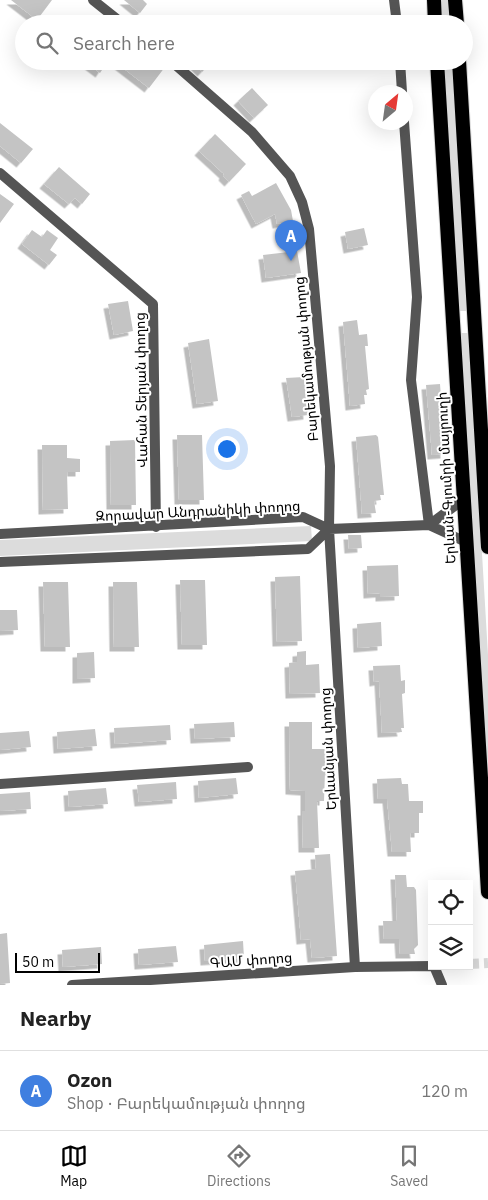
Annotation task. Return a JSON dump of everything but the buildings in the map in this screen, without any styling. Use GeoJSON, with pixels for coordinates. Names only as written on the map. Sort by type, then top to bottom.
{"type":"FeatureCollection","features":[{"type":"Feature","properties":{"kind":"highway"},"geometry":{"type":"LineString","coordinates":[[434,0],[435,15]]}},
{"type":"Feature","properties":{"kind":"highway"},"geometry":{"type":"LineString","coordinates":[[455,0],[456,15]]}},
{"type":"Feature","properties":{"kind":"highway","name":"Երևան-Գյումրի մայրուղի"},"geometry":{"type":"LineString","coordinates":[[438,70],[488,892]]}},
{"type":"Feature","properties":{"kind":"highway"},"geometry":{"type":"LineString","coordinates":[[460,70],[475,320],[485,441],[488,547]]}},
{"type":"Feature","properties":{"kind":"highway"},"geometry":{"type":"LineString","coordinates":[[453,322],[475,320]]}},
{"type":"Feature","properties":{"kind":"street"},"geometry":{"type":"LineString","coordinates":[[93,0],[112,15]]}},
{"type":"Feature","properties":{"kind":"street"},"geometry":{"type":"LineString","coordinates":[[394,0],[396,15]]}},
{"type":"Feature","properties":{"kind":"street","name":"Բարեկամության փողոց"},"geometry":{"type":"LineString","coordinates":[[181,70],[252,132],[290,176],[302,202],[309,229],[329,456],[329,529]]}},
{"type":"Feature","properties":{"kind":"street"},"geometry":{"type":"LineString","coordinates":[[401,70],[402,85]]}},
{"type":"Feature","properties":{"kind":"street"},"geometry":{"type":"LineString","coordinates":[[405,130],[417,297],[411,380],[429,526]]}},
{"type":"Feature","properties":{"kind":"street","name":"Վահան Տերյան փողոց"},"geometry":{"type":"LineString","coordinates":[[0,173],[153,304],[156,527]]}},
{"type":"Feature","properties":{"kind":"street"},"geometry":{"type":"LineString","coordinates":[[429,526],[464,499]]}},
{"type":"Feature","properties":{"kind":"street","name":"Զորավար Անդրանիկի փողոց"},"geometry":{"type":"LineString","coordinates":[[0,534],[156,527],[303,517],[329,529]]}},
{"type":"Feature","properties":{"kind":"street"},"geometry":{"type":"LineString","coordinates":[[0,562],[308,549],[329,529],[429,526],[466,542]]}},
{"type":"Feature","properties":{"kind":"street","name":"Երևանյան փողոց"},"geometry":{"type":"LineString","coordinates":[[329,529],[355,967]]}},
{"type":"Feature","properties":{"kind":"street"},"geometry":{"type":"LineString","coordinates":[[0,784],[248,767]]}},
{"type":"Feature","properties":{"kind":"street","name":"ԳԱՄ փողոց"},"geometry":{"type":"LineString","coordinates":[[72,985],[355,967],[428,966]]}},
{"type":"Feature","properties":{"kind":"street","name":"ԳԱՄ փողոց"},"geometry":{"type":"LineString","coordinates":[[435,970],[442,985]]}},
{"type":"Feature","properties":{"kind":"shaded area"},"geometry":{"type":"Polygon","coordinates":[[[441,0],[449,0],[450,15],[442,15],[441,0]]]}},
{"type":"Feature","properties":{"kind":"shaded area"},"geometry":{"type":"Polygon","coordinates":[[[445,70],[454,70],[467,311],[459,311],[445,70]]]}},
{"type":"Feature","properties":{"kind":"shaded area"},"geometry":{"type":"Polygon","coordinates":[[[460,333],[469,333],[488,655],[488,796],[460,333]]]}},
{"type":"Feature","properties":{"kind":"shaded area"},"geometry":{"type":"Polygon","coordinates":[[[311,526],[312,541],[0,556],[0,540],[311,526]]]}},
{"type":"Feature","properties":{"kind":"tunnel"},"geometry":{"type":"LineString","coordinates":[[473,964],[488,963]]}},
{"type":"Feature","properties":{"kind":"place","name":"Ozon"},"geometry":{"type":"Point","coordinates":[291,261]}}]}
